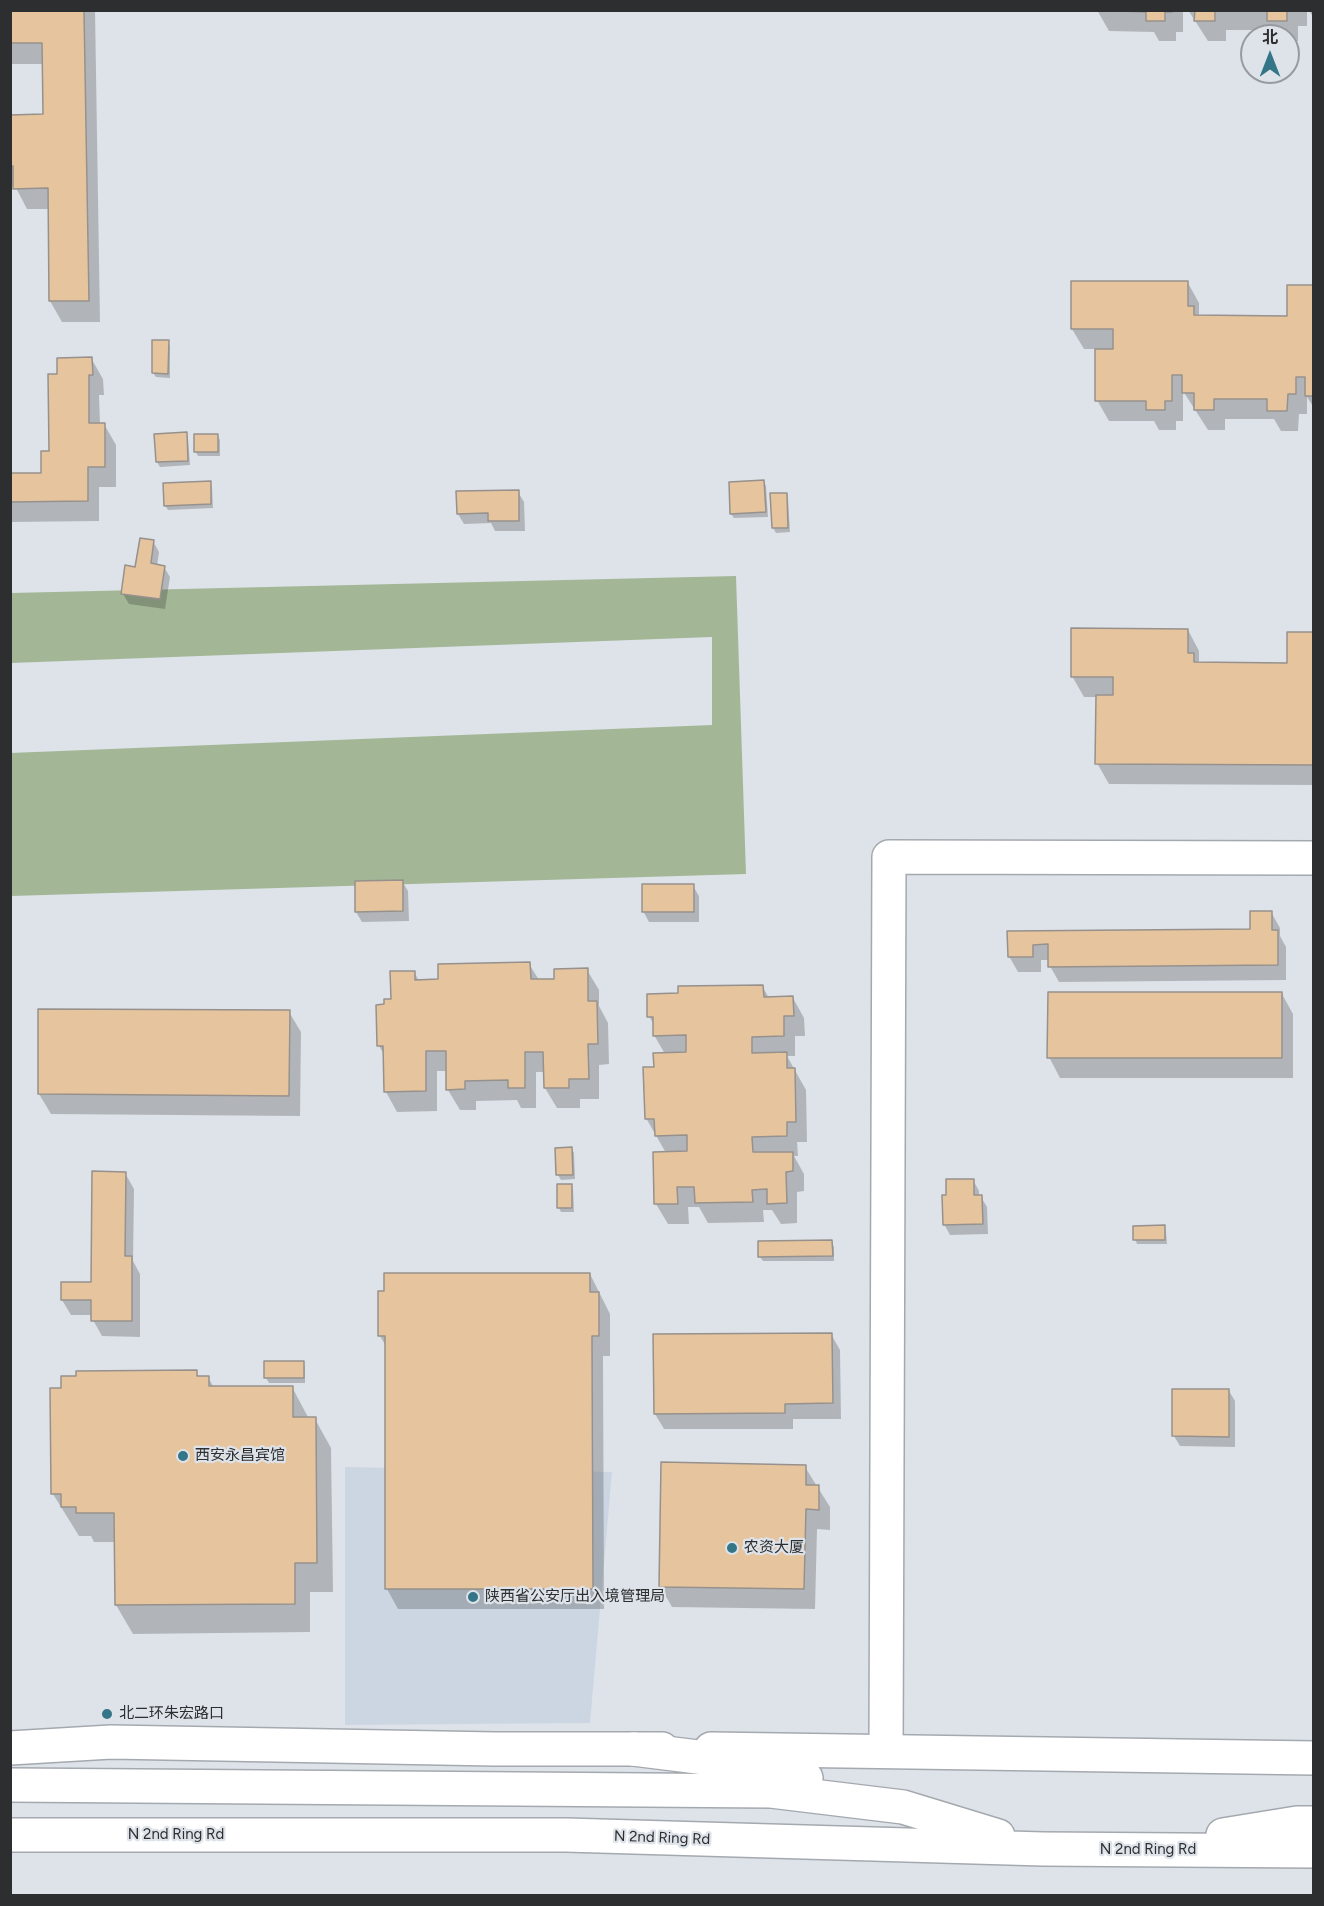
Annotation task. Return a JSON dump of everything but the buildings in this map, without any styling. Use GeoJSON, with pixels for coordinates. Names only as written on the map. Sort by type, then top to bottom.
{"type":"FeatureCollection","features":[{"type":"Feature","properties":{"kind":"main road"},"geometry":{"type":"LineString","coordinates":[[885,1751],[889,857],[1314,858]]}},
{"type":"Feature","properties":{"kind":"main road"},"geometry":{"type":"LineString","coordinates":[[10,1748],[111,1742],[1314,1758]]}},
{"type":"Feature","properties":{"kind":"main road"},"geometry":{"type":"LineString","coordinates":[[633,1749],[730,1761],[791,1774],[1043,1849]]}},
{"type":"Feature","properties":{"kind":"main road"},"geometry":{"type":"LineString","coordinates":[[10,1785],[771,1791],[903,1807]]}},
{"type":"Feature","properties":{"kind":"main road"},"geometry":{"type":"LineString","coordinates":[[1137,1850],[1297,1823],[1314,1823]]}},
{"type":"Feature","properties":{"kind":"main road","name":"N 2nd Ring Rd"},"geometry":{"type":"LineString","coordinates":[[10,1835],[566,1835],[1043,1849],[1314,1851]]}},
{"type":"Feature","properties":{"kind":"shaded area","name":"陕西省公安厅出入境管理局"},"geometry":{"type":"Polygon","coordinates":[[[345,1467],[612,1472],[590,1723],[345,1725],[345,1467]]]}},
{"type":"Feature","properties":{"kind":"green space"},"geometry":{"type":"Polygon","coordinates":[[[736,576],[746,874],[11,896],[10,753],[712,725],[712,637],[11,663],[11,593],[736,576]]]}},
{"type":"Feature","properties":{"kind":"place","name":"西安永昌宾馆"},"geometry":{"type":"Point","coordinates":[183,1456]}},
{"type":"Feature","properties":{"kind":"place","name":"农资大厦"},"geometry":{"type":"Point","coordinates":[732,1548]}},
{"type":"Feature","properties":{"kind":"place","name":"陕西省公安厅出入境管理局"},"geometry":{"type":"Point","coordinates":[473,1597]}},
{"type":"Feature","properties":{"kind":"place","name":"北二环朱宏路口"},"geometry":{"type":"Point","coordinates":[107,1714]}}]}
